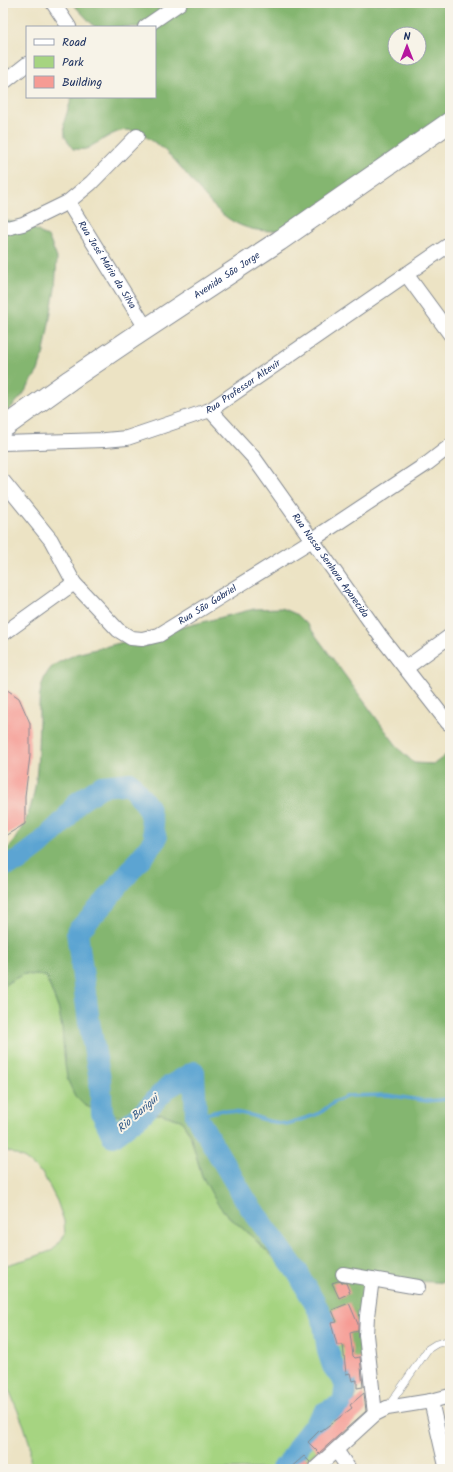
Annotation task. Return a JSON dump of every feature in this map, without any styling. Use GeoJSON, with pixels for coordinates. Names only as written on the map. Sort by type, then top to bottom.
{"type":"FeatureCollection","features":[{"type":"Feature","properties":{"kind":"street"},"geometry":{"type":"LineString","coordinates":[[53,3],[68,26]]}},
{"type":"Feature","properties":{"kind":"street"},"geometry":{"type":"LineString","coordinates":[[146,26],[180,3]]}},
{"type":"Feature","properties":{"kind":"street"},"geometry":{"type":"LineString","coordinates":[[3,83],[26,65]]}},
{"type":"Feature","properties":{"kind":"street","name":"Avenida São Jorge"},"geometry":{"type":"LineString","coordinates":[[3,428],[70,380],[146,328],[279,241],[450,122]]}},
{"type":"Feature","properties":{"kind":"street"},"geometry":{"type":"LineString","coordinates":[[3,226],[7,228],[23,224],[68,202],[91,183],[137,136]]}},
{"type":"Feature","properties":{"kind":"street","name":"Rua José Mário da Silva"},"geometry":{"type":"LineString","coordinates":[[68,202],[146,328]]}},
{"type":"Feature","properties":{"kind":"street","name":"Rua Professor Altevir"},"geometry":{"type":"LineString","coordinates":[[3,443],[127,438],[210,410],[450,244]]}},
{"type":"Feature","properties":{"kind":"street"},"geometry":{"type":"LineString","coordinates":[[406,274],[450,334]]}},
{"type":"Feature","properties":{"kind":"street","name":"Rua Nossa Senhora Aparecida"},"geometry":{"type":"LineString","coordinates":[[210,410],[254,458],[381,637],[448,724]]}},
{"type":"Feature","properties":{"kind":"street","name":"Rua São Gabriel"},"geometry":{"type":"LineString","coordinates":[[3,481],[50,540],[74,582],[118,630],[131,638],[142,639],[159,635],[312,540],[428,463],[450,446]]}},
{"type":"Feature","properties":{"kind":"street"},"geometry":{"type":"LineString","coordinates":[[3,634],[74,582]]}},
{"type":"Feature","properties":{"kind":"street"},"geometry":{"type":"LineString","coordinates":[[406,668],[450,636]]}},
{"type":"Feature","properties":{"kind":"street"},"geometry":{"type":"LineString","coordinates":[[343,1274],[418,1287]]}},
{"type":"Feature","properties":{"kind":"street"},"geometry":{"type":"LineString","coordinates":[[372,1279],[366,1335],[381,1411]]}},
{"type":"Feature","properties":{"kind":"street"},"geometry":{"type":"LineString","coordinates":[[315,1469],[381,1411],[450,1396]]}},
{"type":"Feature","properties":{"kind":"street"},"geometry":{"type":"LineString","coordinates":[[431,1401],[446,1466]]}},
{"type":"Feature","properties":{"kind":"street"},"geometry":{"type":"LineString","coordinates":[[336,1450],[349,1469]]}},
{"type":"Feature","properties":{"kind":"lane"},"geometry":{"type":"LineString","coordinates":[[381,1411],[428,1349],[436,1344],[450,1340]]}},
{"type":"Feature","properties":{"kind":"green space"},"geometry":{"type":"Polygon","coordinates":[[[72,3],[450,3],[450,131],[281,230],[258,230],[240,225],[224,215],[210,203],[172,158],[157,144],[139,133],[128,130],[117,132],[87,149],[73,149],[65,137],[64,122],[72,98],[156,98],[156,26],[94,26],[72,3]]]}},
{"type":"Feature","properties":{"kind":"green space"},"geometry":{"type":"Polygon","coordinates":[[[3,219],[36,230],[49,238],[57,258],[55,289],[44,352],[38,371],[22,396],[3,416],[3,219]]]}},
{"type":"Feature","properties":{"kind":"green space"},"geometry":{"type":"Polygon","coordinates":[[[282,608],[298,615],[308,625],[401,751],[414,763],[434,764],[450,752],[450,1283],[398,1282],[388,1283],[374,1289],[369,1296],[364,1315],[359,1368],[274,1258],[226,1214],[217,1203],[202,1176],[190,1134],[181,1120],[161,1114],[119,1116],[101,1113],[84,1105],[75,1096],[68,1081],[65,1065],[59,1010],[46,976],[24,974],[7,983],[3,989],[3,852],[15,839],[25,821],[34,794],[37,765],[40,694],[43,681],[50,669],[76,654],[254,609],[282,608]]]}},
{"type":"Feature","properties":{"kind":"green space"},"geometry":{"type":"Polygon","coordinates":[[[24,974],[46,976],[59,1010],[62,1028],[119,1116],[161,1114],[181,1120],[190,1134],[202,1176],[226,1214],[274,1258],[359,1368],[353,1408],[348,1420],[330,1440],[295,1469],[23,1469],[30,1461],[30,1445],[24,1426],[3,1375],[3,1266],[53,1250],[65,1235],[64,1221],[57,1201],[43,1174],[25,1159],[3,1149],[3,989],[7,983],[24,974]]]}},
{"type":"Feature","properties":{"kind":"building"},"geometry":{"type":"Polygon","coordinates":[[[3,687],[19,698],[30,723],[30,756],[25,796],[25,824],[3,837],[3,687]]]}},
{"type":"Feature","properties":{"kind":"building"},"geometry":{"type":"Polygon","coordinates":[[[338,1281],[346,1283],[350,1293],[339,1298],[332,1283],[338,1281]]]}},
{"type":"Feature","properties":{"kind":"building"},"geometry":{"type":"Polygon","coordinates":[[[349,1303],[358,1324],[358,1331],[350,1333],[353,1356],[355,1358],[360,1357],[363,1387],[357,1388],[357,1380],[352,1381],[350,1373],[346,1374],[343,1345],[337,1345],[331,1323],[337,1322],[332,1310],[349,1303]]]}},
{"type":"Feature","properties":{"kind":"building"},"geometry":{"type":"Polygon","coordinates":[[[364,1393],[366,1411],[319,1453],[308,1442],[320,1430],[321,1431],[352,1408],[350,1405],[364,1393]]]}},
{"type":"Feature","properties":{"kind":"building"},"geometry":{"type":"Polygon","coordinates":[[[304,1456],[310,1462],[307,1468],[289,1469],[304,1456]]]}},
{"type":"Feature","properties":{"kind":"waterway","name":"Rio Barigui"},"geometry":{"type":"LineString","coordinates":[[3,866],[18,861],[39,845],[65,820],[77,803],[102,786],[130,783],[148,807],[156,839],[105,902],[77,932],[89,1022],[100,1079],[102,1113],[113,1136],[142,1114],[167,1088],[194,1072],[196,1116],[248,1204],[298,1273],[323,1318],[328,1351],[333,1366],[346,1384],[343,1404],[324,1413],[302,1441],[287,1466],[282,1469]]}},
{"type":"Feature","properties":{"kind":"waterway"},"geometry":{"type":"LineString","coordinates":[[196,1116],[223,1110],[287,1124],[320,1113],[334,1102],[348,1096],[387,1095],[427,1101],[450,1099]]}}]}
